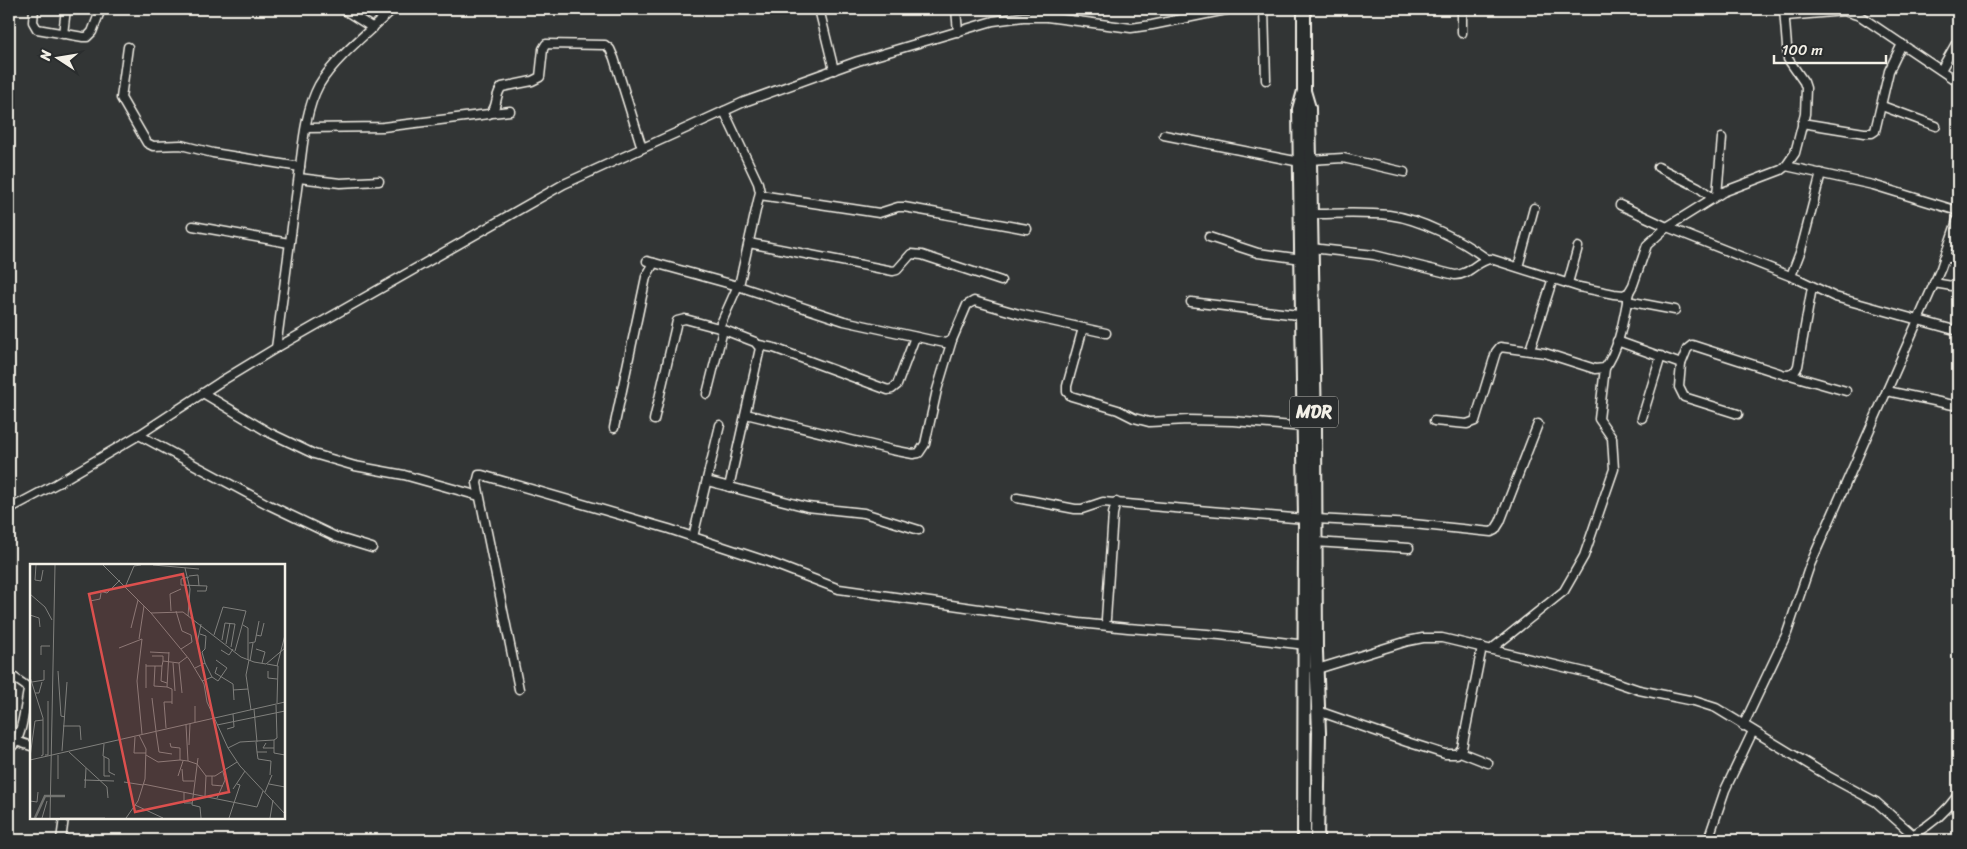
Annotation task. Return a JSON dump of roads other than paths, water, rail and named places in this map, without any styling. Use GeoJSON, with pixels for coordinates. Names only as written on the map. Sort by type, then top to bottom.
{"type":"FeatureCollection","features":[{"type":"Feature","properties":{"kind":"main road","name":"MDR"},"geometry":{"type":"LineString","coordinates":[[1304,9],[1304,91],[1300,109],[1311,214],[1312,248],[1304,427],[1310,499]]}},
{"type":"Feature","properties":{"kind":"main road","name":"MDR"},"geometry":{"type":"LineString","coordinates":[[1305,161],[1302,259],[1308,317],[1310,499],[1306,645],[1318,711],[1317,840]]}},
{"type":"Feature","properties":{"kind":"main road","name":"MDR"},"geometry":{"type":"LineString","coordinates":[[1304,840],[1305,731],[1311,671],[1315,542],[1310,519]]}},
{"type":"Feature","properties":{"kind":"street"},"geometry":{"type":"LineString","coordinates":[[34,9],[33,22],[35,28],[40,31],[83,37],[90,35],[101,9]]}},
{"type":"Feature","properties":{"kind":"street"},"geometry":{"type":"LineString","coordinates":[[63,34],[66,9]]}},
{"type":"Feature","properties":{"kind":"street"},"geometry":{"type":"LineString","coordinates":[[343,9],[373,28]]}},
{"type":"Feature","properties":{"kind":"street"},"geometry":{"type":"LineString","coordinates":[[276,348],[300,166],[313,100],[319,85],[329,71],[393,9]]}},
{"type":"Feature","properties":{"kind":"street"},"geometry":{"type":"LineString","coordinates":[[819,9],[834,70]]}},
{"type":"Feature","properties":{"kind":"street"},"geometry":{"type":"LineString","coordinates":[[956,9],[958,32]]}},
{"type":"Feature","properties":{"kind":"street"},"geometry":{"type":"LineString","coordinates":[[9,509],[56,484],[139,435],[276,348],[564,184],[744,102],[834,70],[994,21],[1023,17],[1059,18],[1115,26],[1141,27],[1231,9]]}},
{"type":"Feature","properties":{"kind":"street"},"geometry":{"type":"LineString","coordinates":[[1264,9],[1266,80]]}},
{"type":"Feature","properties":{"kind":"street"},"geometry":{"type":"LineString","coordinates":[[1462,9],[1462,33]]}},
{"type":"Feature","properties":{"kind":"street"},"geometry":{"type":"LineString","coordinates":[[1494,647],[1564,591],[1584,556],[1614,469],[1612,438],[1599,419],[1605,368],[1617,341],[1628,296],[1647,245],[1667,227],[1715,196],[1781,170],[1795,153],[1806,102],[1806,88],[1788,59],[1785,12],[1852,13],[1860,16],[1958,82]]}},
{"type":"Feature","properties":{"kind":"street"},"geometry":{"type":"LineString","coordinates":[[1941,70],[1958,40]]}},
{"type":"Feature","properties":{"kind":"street"},"geometry":{"type":"LineString","coordinates":[[492,113],[497,94],[502,87],[532,82],[540,77],[543,49],[546,44],[605,44],[610,48],[614,58],[642,148]]}},
{"type":"Feature","properties":{"kind":"street"},"geometry":{"type":"LineString","coordinates":[[1802,123],[1872,134],[1877,128],[1889,71],[1902,44]]}},
{"type":"Feature","properties":{"kind":"street"},"geometry":{"type":"LineString","coordinates":[[128,47],[121,98],[147,143],[153,146],[181,145],[213,153],[300,166]]}},
{"type":"Feature","properties":{"kind":"street"},"geometry":{"type":"LineString","coordinates":[[1882,106],[1936,126]]}},
{"type":"Feature","properties":{"kind":"street"},"geometry":{"type":"LineString","coordinates":[[306,128],[384,127],[510,111]]}},
{"type":"Feature","properties":{"kind":"street"},"geometry":{"type":"LineString","coordinates":[[707,394],[721,329],[738,286],[760,195],[758,183],[724,111]]}},
{"type":"Feature","properties":{"kind":"street"},"geometry":{"type":"LineString","coordinates":[[1164,135],[1305,161],[1343,158],[1404,172]]}},
{"type":"Feature","properties":{"kind":"street"},"geometry":{"type":"LineString","coordinates":[[1715,196],[1722,138]]}},
{"type":"Feature","properties":{"kind":"street"},"geometry":{"type":"LineString","coordinates":[[1786,166],[1873,185],[1958,211]]}},
{"type":"Feature","properties":{"kind":"street"},"geometry":{"type":"LineString","coordinates":[[1658,167],[1715,196]]}},
{"type":"Feature","properties":{"kind":"street"},"geometry":{"type":"LineString","coordinates":[[1791,276],[1801,250],[1821,173]]}},
{"type":"Feature","properties":{"kind":"street"},"geometry":{"type":"LineString","coordinates":[[299,178],[340,183],[379,181]]}},
{"type":"Feature","properties":{"kind":"street"},"geometry":{"type":"LineString","coordinates":[[760,195],[879,213],[904,207],[1027,229]]}},
{"type":"Feature","properties":{"kind":"street"},"geometry":{"type":"LineString","coordinates":[[1620,205],[1667,227],[1791,276],[1834,297],[1958,331]]}},
{"type":"Feature","properties":{"kind":"street"},"geometry":{"type":"LineString","coordinates":[[1518,267],[1534,208]]}},
{"type":"Feature","properties":{"kind":"street"},"geometry":{"type":"LineString","coordinates":[[1311,214],[1388,215],[1412,220],[1468,245],[1487,259],[1568,283],[1628,296],[1675,310]]}},
{"type":"Feature","properties":{"kind":"street"},"geometry":{"type":"LineString","coordinates":[[1743,726],[1787,633],[1810,566],[1934,284],[1958,218]]}},
{"type":"Feature","properties":{"kind":"street"},"geometry":{"type":"LineString","coordinates":[[193,226],[289,243]]}},
{"type":"Feature","properties":{"kind":"street"},"geometry":{"type":"LineString","coordinates":[[1209,237],[1258,253],[1302,259]]}},
{"type":"Feature","properties":{"kind":"street"},"geometry":{"type":"LineString","coordinates":[[749,244],[893,270],[897,270],[911,254],[922,255],[1001,281]]}},
{"type":"Feature","properties":{"kind":"street"},"geometry":{"type":"LineString","coordinates":[[1568,283],[1578,247]]}},
{"type":"Feature","properties":{"kind":"street"},"geometry":{"type":"LineString","coordinates":[[1312,248],[1374,255],[1455,275],[1469,272],[1487,259]]}},
{"type":"Feature","properties":{"kind":"street"},"geometry":{"type":"LineString","coordinates":[[1944,258],[1958,258]]}},
{"type":"Feature","properties":{"kind":"street"},"geometry":{"type":"LineString","coordinates":[[614,428],[650,262],[738,286],[844,321],[945,343],[952,340]]}},
{"type":"Feature","properties":{"kind":"street"},"geometry":{"type":"LineString","coordinates":[[1530,350],[1553,278]]}},
{"type":"Feature","properties":{"kind":"street"},"geometry":{"type":"LineString","coordinates":[[1934,284],[1958,287]]}},
{"type":"Feature","properties":{"kind":"street"},"geometry":{"type":"LineString","coordinates":[[1790,375],[1795,372],[1798,366],[1812,287]]}},
{"type":"Feature","properties":{"kind":"street"},"geometry":{"type":"LineString","coordinates":[[746,414],[913,454],[919,452],[925,444],[937,390],[952,340],[967,305],[974,301],[980,302],[1019,314],[1106,333]]}},
{"type":"Feature","properties":{"kind":"street"},"geometry":{"type":"LineString","coordinates":[[1192,302],[1308,317]]}},
{"type":"Feature","properties":{"kind":"street"},"geometry":{"type":"LineString","coordinates":[[654,420],[677,321],[685,319],[721,329],[759,345],[774,348],[888,390],[897,384],[915,337]]}},
{"type":"Feature","properties":{"kind":"street"},"geometry":{"type":"LineString","coordinates":[[1083,328],[1067,386],[1067,392],[1071,396],[1118,410],[1134,418],[1149,422],[1225,421],[1304,427]]}},
{"type":"Feature","properties":{"kind":"street"},"geometry":{"type":"LineString","coordinates":[[1617,341],[1681,364]]}},
{"type":"Feature","properties":{"kind":"street"},"geometry":{"type":"LineString","coordinates":[[729,487],[759,354],[759,345]]}},
{"type":"Feature","properties":{"kind":"street"},"geometry":{"type":"LineString","coordinates":[[1738,414],[1684,397],[1679,387],[1681,364],[1687,349],[1692,345],[1785,375],[1846,392]]}},
{"type":"Feature","properties":{"kind":"street"},"geometry":{"type":"LineString","coordinates":[[1434,421],[1472,423],[1478,415],[1498,348],[1530,350],[1595,369],[1605,368]]}},
{"type":"Feature","properties":{"kind":"street"},"geometry":{"type":"LineString","coordinates":[[1642,418],[1661,356]]}},
{"type":"Feature","properties":{"kind":"street"},"geometry":{"type":"LineString","coordinates":[[1887,391],[1958,406]]}},
{"type":"Feature","properties":{"kind":"street"},"geometry":{"type":"LineString","coordinates":[[203,393],[268,432],[314,454],[355,466],[424,480],[479,496]]}},
{"type":"Feature","properties":{"kind":"street"},"geometry":{"type":"LineString","coordinates":[[1017,498],[1075,509],[1082,509],[1103,502],[1116,502],[1310,519],[1413,524],[1491,532],[1495,530],[1500,522],[1538,424]]}},
{"type":"Feature","properties":{"kind":"street"},"geometry":{"type":"LineString","coordinates":[[693,537],[720,425]]}},
{"type":"Feature","properties":{"kind":"street"},"geometry":{"type":"LineString","coordinates":[[139,435],[269,505],[336,537],[372,548]]}},
{"type":"Feature","properties":{"kind":"street"},"geometry":{"type":"LineString","coordinates":[[519,689],[479,496],[477,478],[482,474],[693,537],[766,561],[839,589],[1052,620],[1220,635],[1306,645]]}},
{"type":"Feature","properties":{"kind":"street"},"geometry":{"type":"LineString","coordinates":[[707,481],[807,507],[864,513],[919,530]]}},
{"type":"Feature","properties":{"kind":"street"},"geometry":{"type":"LineString","coordinates":[[1106,619],[1113,514],[1116,502]]}},
{"type":"Feature","properties":{"kind":"street"},"geometry":{"type":"LineString","coordinates":[[1315,542],[1409,548]]}},
{"type":"Feature","properties":{"kind":"street"},"geometry":{"type":"LineString","coordinates":[[1311,671],[1408,641],[1423,638],[1442,638],[1589,673],[1639,690],[1694,701],[1716,708],[1743,726],[1876,802],[1916,837],[1950,806],[1958,795]]}},
{"type":"Feature","properties":{"kind":"street"},"geometry":{"type":"LineString","coordinates":[[1460,752],[1482,648]]}},
{"type":"Feature","properties":{"kind":"street"},"geometry":{"type":"LineString","coordinates":[[9,674],[26,686],[28,691],[23,720],[14,746],[9,748]]}},
{"type":"Feature","properties":{"kind":"street"},"geometry":{"type":"LineString","coordinates":[[1318,711],[1445,754],[1454,755],[1460,752],[1488,763]]}},
{"type":"Feature","properties":{"kind":"street"},"geometry":{"type":"LineString","coordinates":[[1708,840],[1725,790],[1753,731]]}},
{"type":"Feature","properties":{"kind":"street"},"geometry":{"type":"LineString","coordinates":[[16,741],[30,746]]}},
{"type":"Feature","properties":{"kind":"street"},"geometry":{"type":"LineString","coordinates":[[61,840],[64,819]]}}]}
